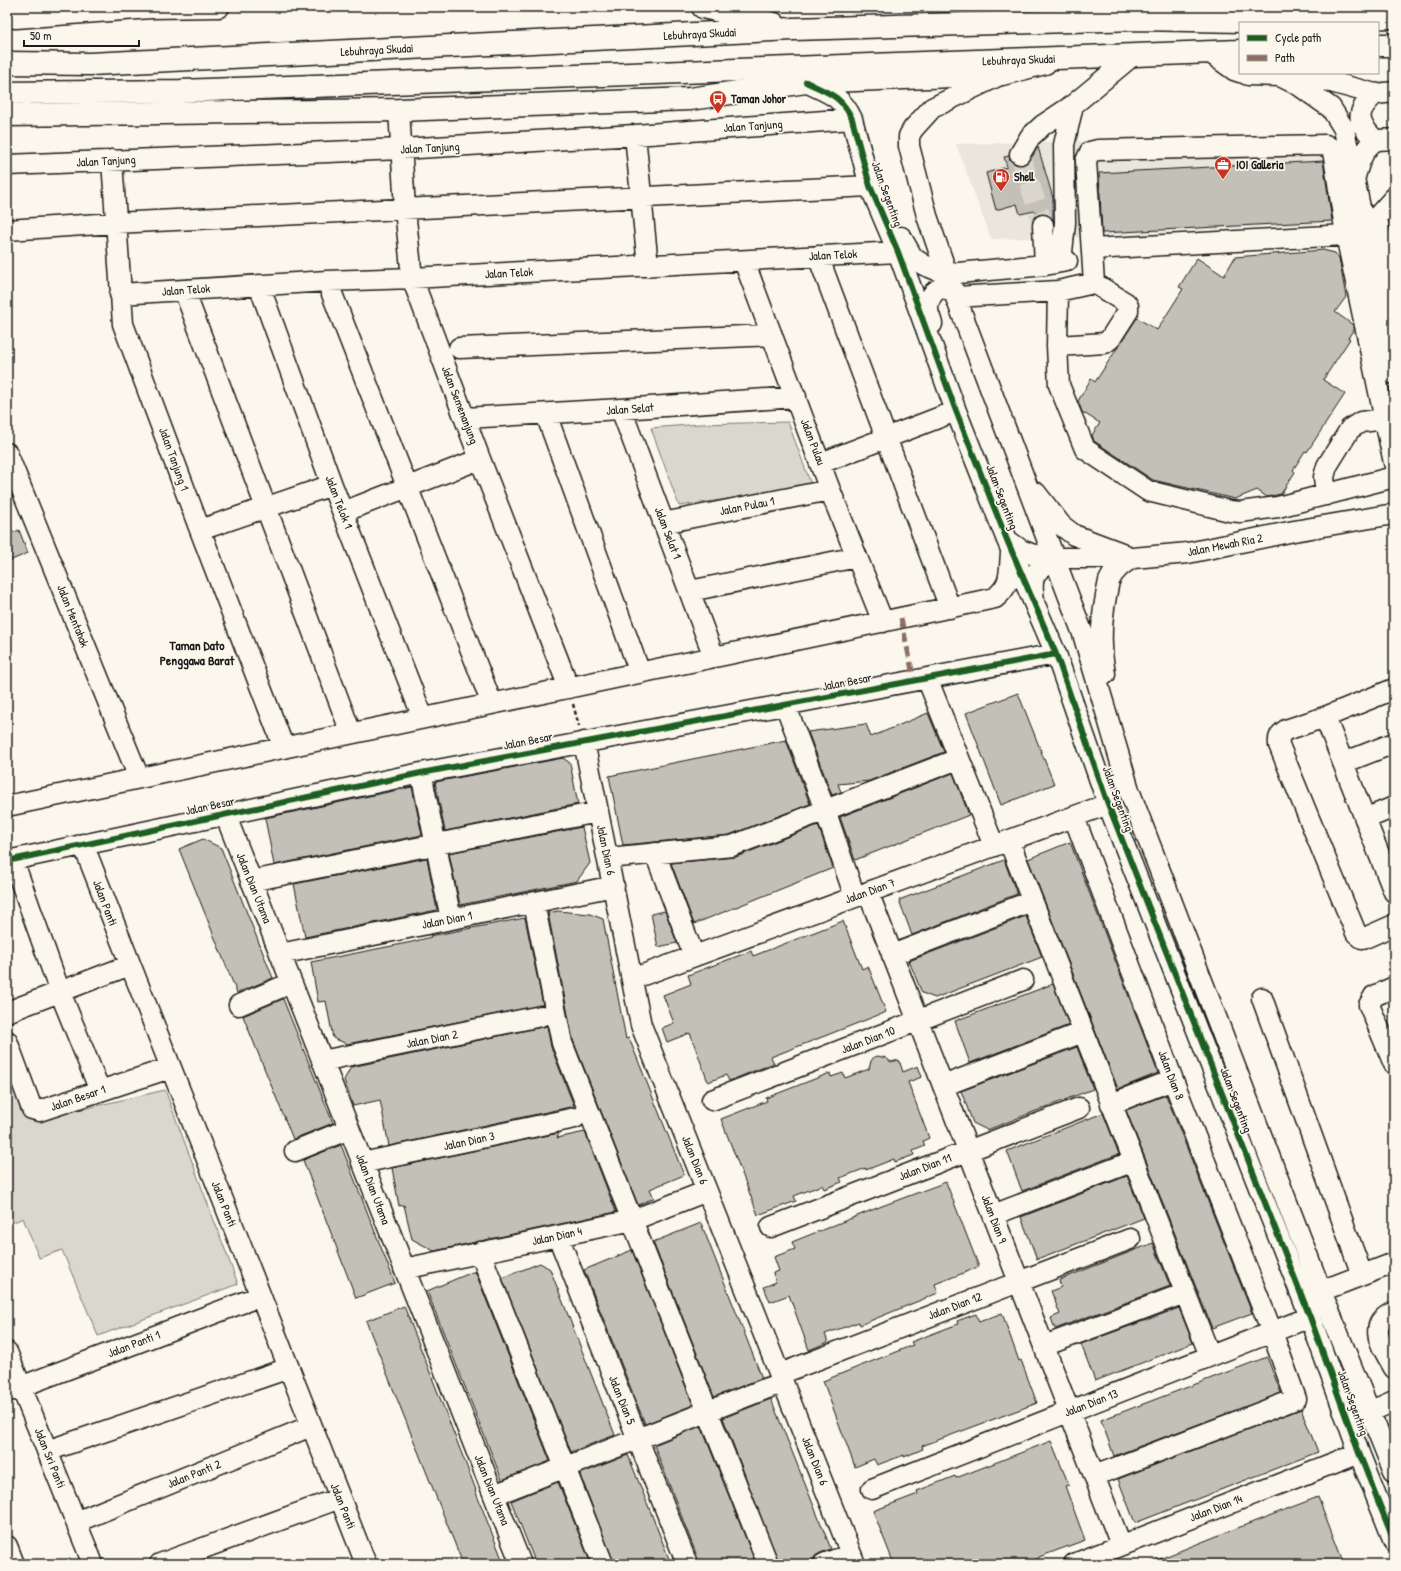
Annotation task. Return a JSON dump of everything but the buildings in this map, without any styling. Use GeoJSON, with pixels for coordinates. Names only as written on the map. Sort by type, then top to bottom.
{"type":"FeatureCollection","features":[{"type":"Feature","properties":{"kind":"main road"},"geometry":{"type":"LineString","coordinates":[[703,7],[793,29]]}},
{"type":"Feature","properties":{"kind":"main road"},"geometry":{"type":"LineString","coordinates":[[1138,19],[1186,7]]}},
{"type":"Feature","properties":{"kind":"main road","name":"Lebuhraya Skudai"},"geometry":{"type":"LineString","coordinates":[[7,63],[90,64],[793,29],[1138,19],[1242,21],[1394,17]]}},
{"type":"Feature","properties":{"kind":"main road"},"geometry":{"type":"LineString","coordinates":[[1379,45],[1394,45]]}},
{"type":"Feature","properties":{"kind":"main road","name":"Lebuhraya Skudai"},"geometry":{"type":"LineString","coordinates":[[7,93],[180,91],[1239,51]]}},
{"type":"Feature","properties":{"kind":"main road"},"geometry":{"type":"LineString","coordinates":[[7,115],[399,110],[690,99],[806,82],[1002,74],[1066,58]]}},
{"type":"Feature","properties":{"kind":"street"},"geometry":{"type":"LineString","coordinates":[[7,17],[16,18],[117,8],[220,7]]}},
{"type":"Feature","properties":{"kind":"street"},"geometry":{"type":"LineString","coordinates":[[1209,52],[1234,70],[1239,72]]}},
{"type":"Feature","properties":{"kind":"street"},"geometry":{"type":"LineString","coordinates":[[1020,154],[1030,137],[1043,125],[1073,105],[1132,56]]}},
{"type":"Feature","properties":{"kind":"street","name":"Jalan Segenting"},"geometry":{"type":"LineString","coordinates":[[1002,74],[932,108],[913,129],[909,136],[909,146],[927,216],[955,296],[1083,634],[1129,790],[1321,1291],[1394,1472]]}},
{"type":"Feature","properties":{"kind":"street"},"geometry":{"type":"LineString","coordinates":[[1248,74],[1280,76],[1305,75],[1385,93]]}},
{"type":"Feature","properties":{"kind":"street"},"geometry":{"type":"LineString","coordinates":[[1280,76],[1300,86],[1331,108],[1344,129],[1354,180],[1370,219],[1394,302]]}},
{"type":"Feature","properties":{"kind":"street","name":"Jalan Segenting"},"geometry":{"type":"LineString","coordinates":[[806,82],[840,100],[848,110],[852,119],[870,186],[898,252],[956,410],[1009,545],[1056,654],[1108,804],[1310,1318],[1359,1453],[1394,1541]]}},
{"type":"Feature","properties":{"kind":"street"},"geometry":{"type":"LineString","coordinates":[[1385,93],[1364,104],[1360,114],[1362,124],[1367,133],[1385,140]]}},
{"type":"Feature","properties":{"kind":"street"},"geometry":{"type":"LineString","coordinates":[[1058,263],[1065,223],[1064,145],[1073,105]]}},
{"type":"Feature","properties":{"kind":"street","name":"Jalan Semenanjung"},"geometry":{"type":"LineString","coordinates":[[399,110],[405,209],[412,278],[480,459],[569,688]]}},
{"type":"Feature","properties":{"kind":"street","name":"Jalan Tanjung"},"geometry":{"type":"LineString","coordinates":[[7,165],[401,149],[635,135],[852,119]]}},
{"type":"Feature","properties":{"kind":"street"},"geometry":{"type":"LineString","coordinates":[[635,135],[648,266]]}},
{"type":"Feature","properties":{"kind":"street"},"geometry":{"type":"LineString","coordinates":[[1354,180],[1359,162],[1367,149],[1385,140]]}},
{"type":"Feature","properties":{"kind":"street"},"geometry":{"type":"LineString","coordinates":[[1094,283],[1086,160],[1090,152],[1098,150],[1326,144],[1332,149],[1334,157],[1346,235],[1394,463]]}},
{"type":"Feature","properties":{"kind":"street","name":"Jalan Tanjung 1"},"geometry":{"type":"LineString","coordinates":[[112,160],[115,223],[123,324],[284,748]]}},
{"type":"Feature","properties":{"kind":"street"},"geometry":{"type":"LineString","coordinates":[[7,230],[115,223],[870,186],[913,258],[924,265],[947,274],[1058,263]]}},
{"type":"Feature","properties":{"kind":"street"},"geometry":{"type":"LineString","coordinates":[[1370,219],[1394,198]]}},
{"type":"Feature","properties":{"kind":"street"},"geometry":{"type":"LineString","coordinates":[[1370,219],[1394,374]]}},
{"type":"Feature","properties":{"kind":"street"},"geometry":{"type":"LineString","coordinates":[[1043,225],[1058,263]]}},
{"type":"Feature","properties":{"kind":"street"},"geometry":{"type":"LineString","coordinates":[[1092,248],[1346,235]]}},
{"type":"Feature","properties":{"kind":"street","name":"Jalan Telok"},"geometry":{"type":"LineString","coordinates":[[120,294],[327,281],[412,278],[898,252]]}},
{"type":"Feature","properties":{"kind":"street"},"geometry":{"type":"LineString","coordinates":[[818,256],[950,608]]}},
{"type":"Feature","properties":{"kind":"street","name":"Jalan Pulau"},"geometry":{"type":"LineString","coordinates":[[744,261],[830,490],[883,622]]}},
{"type":"Feature","properties":{"kind":"street"},"geometry":{"type":"LineString","coordinates":[[327,281],[492,704]]}},
{"type":"Feature","properties":{"kind":"street"},"geometry":{"type":"LineString","coordinates":[[821,463],[956,410],[950,375],[928,309],[929,300],[936,291],[942,289],[947,290],[955,296],[1058,291],[1094,283],[1126,303],[1128,306],[1128,311],[1110,339],[1105,343],[1057,346]]}},
{"type":"Feature","properties":{"kind":"street","name":"Jalan Telok 1"},"geometry":{"type":"LineString","coordinates":[[259,285],[332,485],[423,718]]}},
{"type":"Feature","properties":{"kind":"street"},"geometry":{"type":"LineString","coordinates":[[184,290],[351,734]]}},
{"type":"Feature","properties":{"kind":"street"},"geometry":{"type":"LineString","coordinates":[[1058,291],[1057,346],[1059,385],[1085,450],[1148,491],[1230,511],[1240,512],[1278,507],[1394,477]]}},
{"type":"Feature","properties":{"kind":"street"},"geometry":{"type":"LineString","coordinates":[[459,348],[772,336]]}},
{"type":"Feature","properties":{"kind":"street","name":"Jalan Selat"},"geometry":{"type":"LineString","coordinates":[[465,418],[621,410],[796,397]]}},
{"type":"Feature","properties":{"kind":"street","name":"Jalan Selat 1"},"geometry":{"type":"LineString","coordinates":[[621,410],[714,658]]}},
{"type":"Feature","properties":{"kind":"street"},"geometry":{"type":"LineString","coordinates":[[546,414],[640,673]]}},
{"type":"Feature","properties":{"kind":"street"},"geometry":{"type":"LineString","coordinates":[[1326,495],[1324,477],[1327,466],[1350,430],[1361,422],[1385,419]]}},
{"type":"Feature","properties":{"kind":"street","name":"Jalan Mentahak"},"geometry":{"type":"LineString","coordinates":[[7,453],[139,778]]}},
{"type":"Feature","properties":{"kind":"street"},"geometry":{"type":"LineString","coordinates":[[343,512],[480,459]]}},
{"type":"Feature","properties":{"kind":"street"},"geometry":{"type":"LineString","coordinates":[[1024,479],[1061,525],[1074,535],[1133,558]]}},
{"type":"Feature","properties":{"kind":"street"},"geometry":{"type":"LineString","coordinates":[[200,530],[332,485]]}},
{"type":"Feature","properties":{"kind":"street","name":"Jalan Pulau 1"},"geometry":{"type":"LineString","coordinates":[[663,523],[830,490]]}},
{"type":"Feature","properties":{"kind":"street","name":"Jalan Mewah Ria 2"},"geometry":{"type":"LineString","coordinates":[[1009,545],[1031,554],[1054,558],[1133,558],[1188,553],[1294,531],[1394,514]]}},
{"type":"Feature","properties":{"kind":"street"},"geometry":{"type":"LineString","coordinates":[[7,806],[995,598],[1003,592],[1009,583],[1009,545]]}},
{"type":"Feature","properties":{"kind":"street"},"geometry":{"type":"LineString","coordinates":[[690,591],[857,558]]}},
{"type":"Feature","properties":{"kind":"street"},"geometry":{"type":"LineString","coordinates":[[1034,604],[1032,586],[1033,577],[1040,567],[1054,558]]}},
{"type":"Feature","properties":{"kind":"street"},"geometry":{"type":"LineString","coordinates":[[1108,804],[1116,776],[1117,766],[1113,736],[1113,718],[1102,659],[1101,635],[1104,605],[1109,580],[1120,565],[1133,558]]}},
{"type":"Feature","properties":{"kind":"street","name":"Jalan Besar"},"geometry":{"type":"LineString","coordinates":[[10,861],[82,844],[421,773],[1056,654]]}},
{"type":"Feature","properties":{"kind":"street"},"geometry":{"type":"LineString","coordinates":[[927,678],[958,759],[1032,901],[1210,1356]]}},
{"type":"Feature","properties":{"kind":"street"},"geometry":{"type":"LineString","coordinates":[[1394,689],[1281,733],[1278,739],[1279,745],[1356,933],[1362,938],[1367,937],[1394,925]]}},
{"type":"Feature","properties":{"kind":"street","name":"Jalan Dian 9"},"geometry":{"type":"LineString","coordinates":[[785,704],[825,810],[862,894],[892,956],[1121,1545]]}},
{"type":"Feature","properties":{"kind":"street"},"geometry":{"type":"LineString","coordinates":[[1325,717],[1365,819],[1390,868],[1394,892]]}},
{"type":"Feature","properties":{"kind":"street","name":"Jalan Dian 6"},"geometry":{"type":"LineString","coordinates":[[584,742],[641,1025],[853,1559]]}},
{"type":"Feature","properties":{"kind":"street"},"geometry":{"type":"LineString","coordinates":[[1343,763],[1394,743]]}},
{"type":"Feature","properties":{"kind":"street"},"geometry":{"type":"LineString","coordinates":[[608,858],[732,846],[958,759]]}},
{"type":"Feature","properties":{"kind":"street"},"geometry":{"type":"LineString","coordinates":[[421,773],[452,919]]}},
{"type":"Feature","properties":{"kind":"street","name":"Jalan Dian 7"},"geometry":{"type":"LineString","coordinates":[[632,979],[1108,804]]}},
{"type":"Feature","properties":{"kind":"street"},"geometry":{"type":"LineString","coordinates":[[1365,819],[1394,807]]}},
{"type":"Feature","properties":{"kind":"street"},"geometry":{"type":"LineString","coordinates":[[251,881],[598,812]]}},
{"type":"Feature","properties":{"kind":"street","name":"Jalan Dian Utama"},"geometry":{"type":"LineString","coordinates":[[225,814],[521,1564]]}},
{"type":"Feature","properties":{"kind":"street","name":"Jalan Dian 8"},"geometry":{"type":"LineString","coordinates":[[1074,817],[1173,1080],[1272,1332],[1296,1398],[1094,1476]]}},
{"type":"Feature","properties":{"kind":"street","name":"Jalan Panti"},"geometry":{"type":"LineString","coordinates":[[82,844],[340,1498],[360,1562]]}},
{"type":"Feature","properties":{"kind":"street"},"geometry":{"type":"LineString","coordinates":[[655,853],[694,956]]}},
{"type":"Feature","properties":{"kind":"street"},"geometry":{"type":"LineString","coordinates":[[10,861],[100,1091]]}},
{"type":"Feature","properties":{"kind":"street","name":"Jalan Dian 1"},"geometry":{"type":"LineString","coordinates":[[280,954],[614,886]]}},
{"type":"Feature","properties":{"kind":"street"},"geometry":{"type":"LineString","coordinates":[[892,956],[1032,901]]}},
{"type":"Feature","properties":{"kind":"street"},"geometry":{"type":"LineString","coordinates":[[534,903],[562,1042],[768,1564]]}},
{"type":"Feature","properties":{"kind":"street"},"geometry":{"type":"LineString","coordinates":[[7,1012],[130,965]]}},
{"type":"Feature","properties":{"kind":"street","name":"Jalan Dian 10"},"geometry":{"type":"LineString","coordinates":[[712,1100],[1023,980]]}},
{"type":"Feature","properties":{"kind":"street"},"geometry":{"type":"LineString","coordinates":[[239,1005],[291,983]]}},
{"type":"Feature","properties":{"kind":"street"},"geometry":{"type":"LineString","coordinates":[[1394,987],[1374,996],[1369,1005],[1394,1064]]}},
{"type":"Feature","properties":{"kind":"street"},"geometry":{"type":"LineString","coordinates":[[1262,998],[1362,1275]]}},
{"type":"Feature","properties":{"kind":"street","name":"Jalan Dian 2"},"geometry":{"type":"LineString","coordinates":[[322,1061],[541,1016]]}},
{"type":"Feature","properties":{"kind":"street"},"geometry":{"type":"LineString","coordinates":[[943,1086],[1083,1032]]}},
{"type":"Feature","properties":{"kind":"street","name":"Jalan Besar 1"},"geometry":{"type":"LineString","coordinates":[[7,1041],[32,1108],[39,1111],[170,1068]]}},
{"type":"Feature","properties":{"kind":"street"},"geometry":{"type":"LineString","coordinates":[[1112,1104],[1173,1080]]}},
{"type":"Feature","properties":{"kind":"street","name":"Jalan Dian 11"},"geometry":{"type":"LineString","coordinates":[[771,1227],[1079,1108]]}},
{"type":"Feature","properties":{"kind":"street","name":"Jalan Dian 3"},"geometry":{"type":"LineString","coordinates":[[362,1163],[575,1118]]}},
{"type":"Feature","properties":{"kind":"street"},"geometry":{"type":"LineString","coordinates":[[295,1151],[349,1129]]}},
{"type":"Feature","properties":{"kind":"street"},"geometry":{"type":"LineString","coordinates":[[993,1215],[1134,1161]]}},
{"type":"Feature","properties":{"kind":"street","name":"Jalan Dian 4"},"geometry":{"type":"LineString","coordinates":[[404,1269],[633,1220],[707,1191]]}},
{"type":"Feature","properties":{"kind":"street","name":"Jalan Dian 5"},"geometry":{"type":"LineString","coordinates":[[558,1236],[687,1564]]}},
{"type":"Feature","properties":{"kind":"street","name":"Jalan Dian 12"},"geometry":{"type":"LineString","coordinates":[[494,1495],[708,1412],[782,1378],[1019,1282],[1130,1239]]}},
{"type":"Feature","properties":{"kind":"street"},"geometry":{"type":"LineString","coordinates":[[480,1252],[603,1564]]}},
{"type":"Feature","properties":{"kind":"street"},"geometry":{"type":"LineString","coordinates":[[1321,1291],[1394,1262]]}},
{"type":"Feature","properties":{"kind":"street"},"geometry":{"type":"LineString","coordinates":[[1044,1346],[1185,1293]]}},
{"type":"Feature","properties":{"kind":"street","name":"Jalan Panti 1"},"geometry":{"type":"LineString","coordinates":[[14,1389],[260,1296]]}},
{"type":"Feature","properties":{"kind":"street"},"geometry":{"type":"LineString","coordinates":[[1394,1312],[1387,1315],[1379,1324],[1377,1335],[1394,1368]]}},
{"type":"Feature","properties":{"kind":"street","name":"Jalan Dian 13"},"geometry":{"type":"LineString","coordinates":[[872,1489],[1310,1318]]}},
{"type":"Feature","properties":{"kind":"street","name":"Jalan Sri Panti"},"geometry":{"type":"LineString","coordinates":[[7,1352],[14,1389],[47,1451],[76,1522],[89,1563]]}},
{"type":"Feature","properties":{"kind":"street"},"geometry":{"type":"LineString","coordinates":[[47,1451],[289,1368]]}},
{"type":"Feature","properties":{"kind":"street"},"geometry":{"type":"LineString","coordinates":[[1369,1412],[1394,1401]]}},
{"type":"Feature","properties":{"kind":"street","name":"Jalan Panti 2"},"geometry":{"type":"LineString","coordinates":[[76,1522],[311,1426]]}},
{"type":"Feature","properties":{"kind":"street","name":"Jalan Dian 14"},"geometry":{"type":"LineString","coordinates":[[1074,1564],[1359,1453]]}},
{"type":"Feature","properties":{"kind":"street"},"geometry":{"type":"LineString","coordinates":[[160,1564],[340,1498]]}},
{"type":"Feature","properties":{"kind":"street"},"geometry":{"type":"LineString","coordinates":[[7,1546],[14,1564]]}},
{"type":"Feature","properties":{"kind":"street"},"geometry":{"type":"LineString","coordinates":[[824,1564],[853,1559]]}},
{"type":"Feature","properties":{"kind":"path"},"geometry":{"type":"LineString","coordinates":[[569,688],[584,742]]}},
{"type":"Feature","properties":{"kind":"shaded area"},"geometry":{"type":"Polygon","coordinates":[[[1325,136],[1348,222],[1086,237],[991,239],[956,144],[1325,136]]]}},
{"type":"Feature","properties":{"kind":"shaded area"},"geometry":{"type":"Polygon","coordinates":[[[788,422],[812,487],[679,506],[651,428],[700,424],[788,422]]]}},
{"type":"Feature","properties":{"kind":"shaded area"},"geometry":{"type":"Polygon","coordinates":[[[7,1077],[35,1120],[165,1090],[238,1284],[98,1336],[62,1250],[39,1258],[23,1218],[7,1225],[7,1077]]]}},
{"type":"Feature","properties":{"kind":"tunnel"},"geometry":{"type":"LineString","coordinates":[[1020,154],[1043,225]]}},
{"type":"Feature","properties":{"kind":"marked path"},"geometry":{"type":"LineString","coordinates":[[901,618],[914,680]]}},
{"type":"Feature","properties":{"kind":"cycle path"},"geometry":{"type":"LineString","coordinates":[[806,82],[827,92],[838,100],[848,111],[852,119],[870,186],[898,252],[956,411],[1007,540],[1056,654],[1108,804],[1310,1317],[1359,1453],[1394,1541]]}},
{"type":"Feature","properties":{"kind":"cycle path"},"geometry":{"type":"LineString","coordinates":[[7,861],[421,773],[1056,654]]}},
{"type":"Feature","properties":{"kind":"place","name":"Taman Johor"},"geometry":{"type":"Point","coordinates":[718,114]}},
{"type":"Feature","properties":{"kind":"place","name":"IOI Galleria"},"geometry":{"type":"Point","coordinates":[1223,180]}},
{"type":"Feature","properties":{"kind":"place","name":"Shell"},"geometry":{"type":"Point","coordinates":[1001,192]}},
{"type":"Feature","properties":{"kind":"district","name":"Taman Dato Penggawa Barat"},"geometry":{"type":"Point","coordinates":[197,652]}}]}
